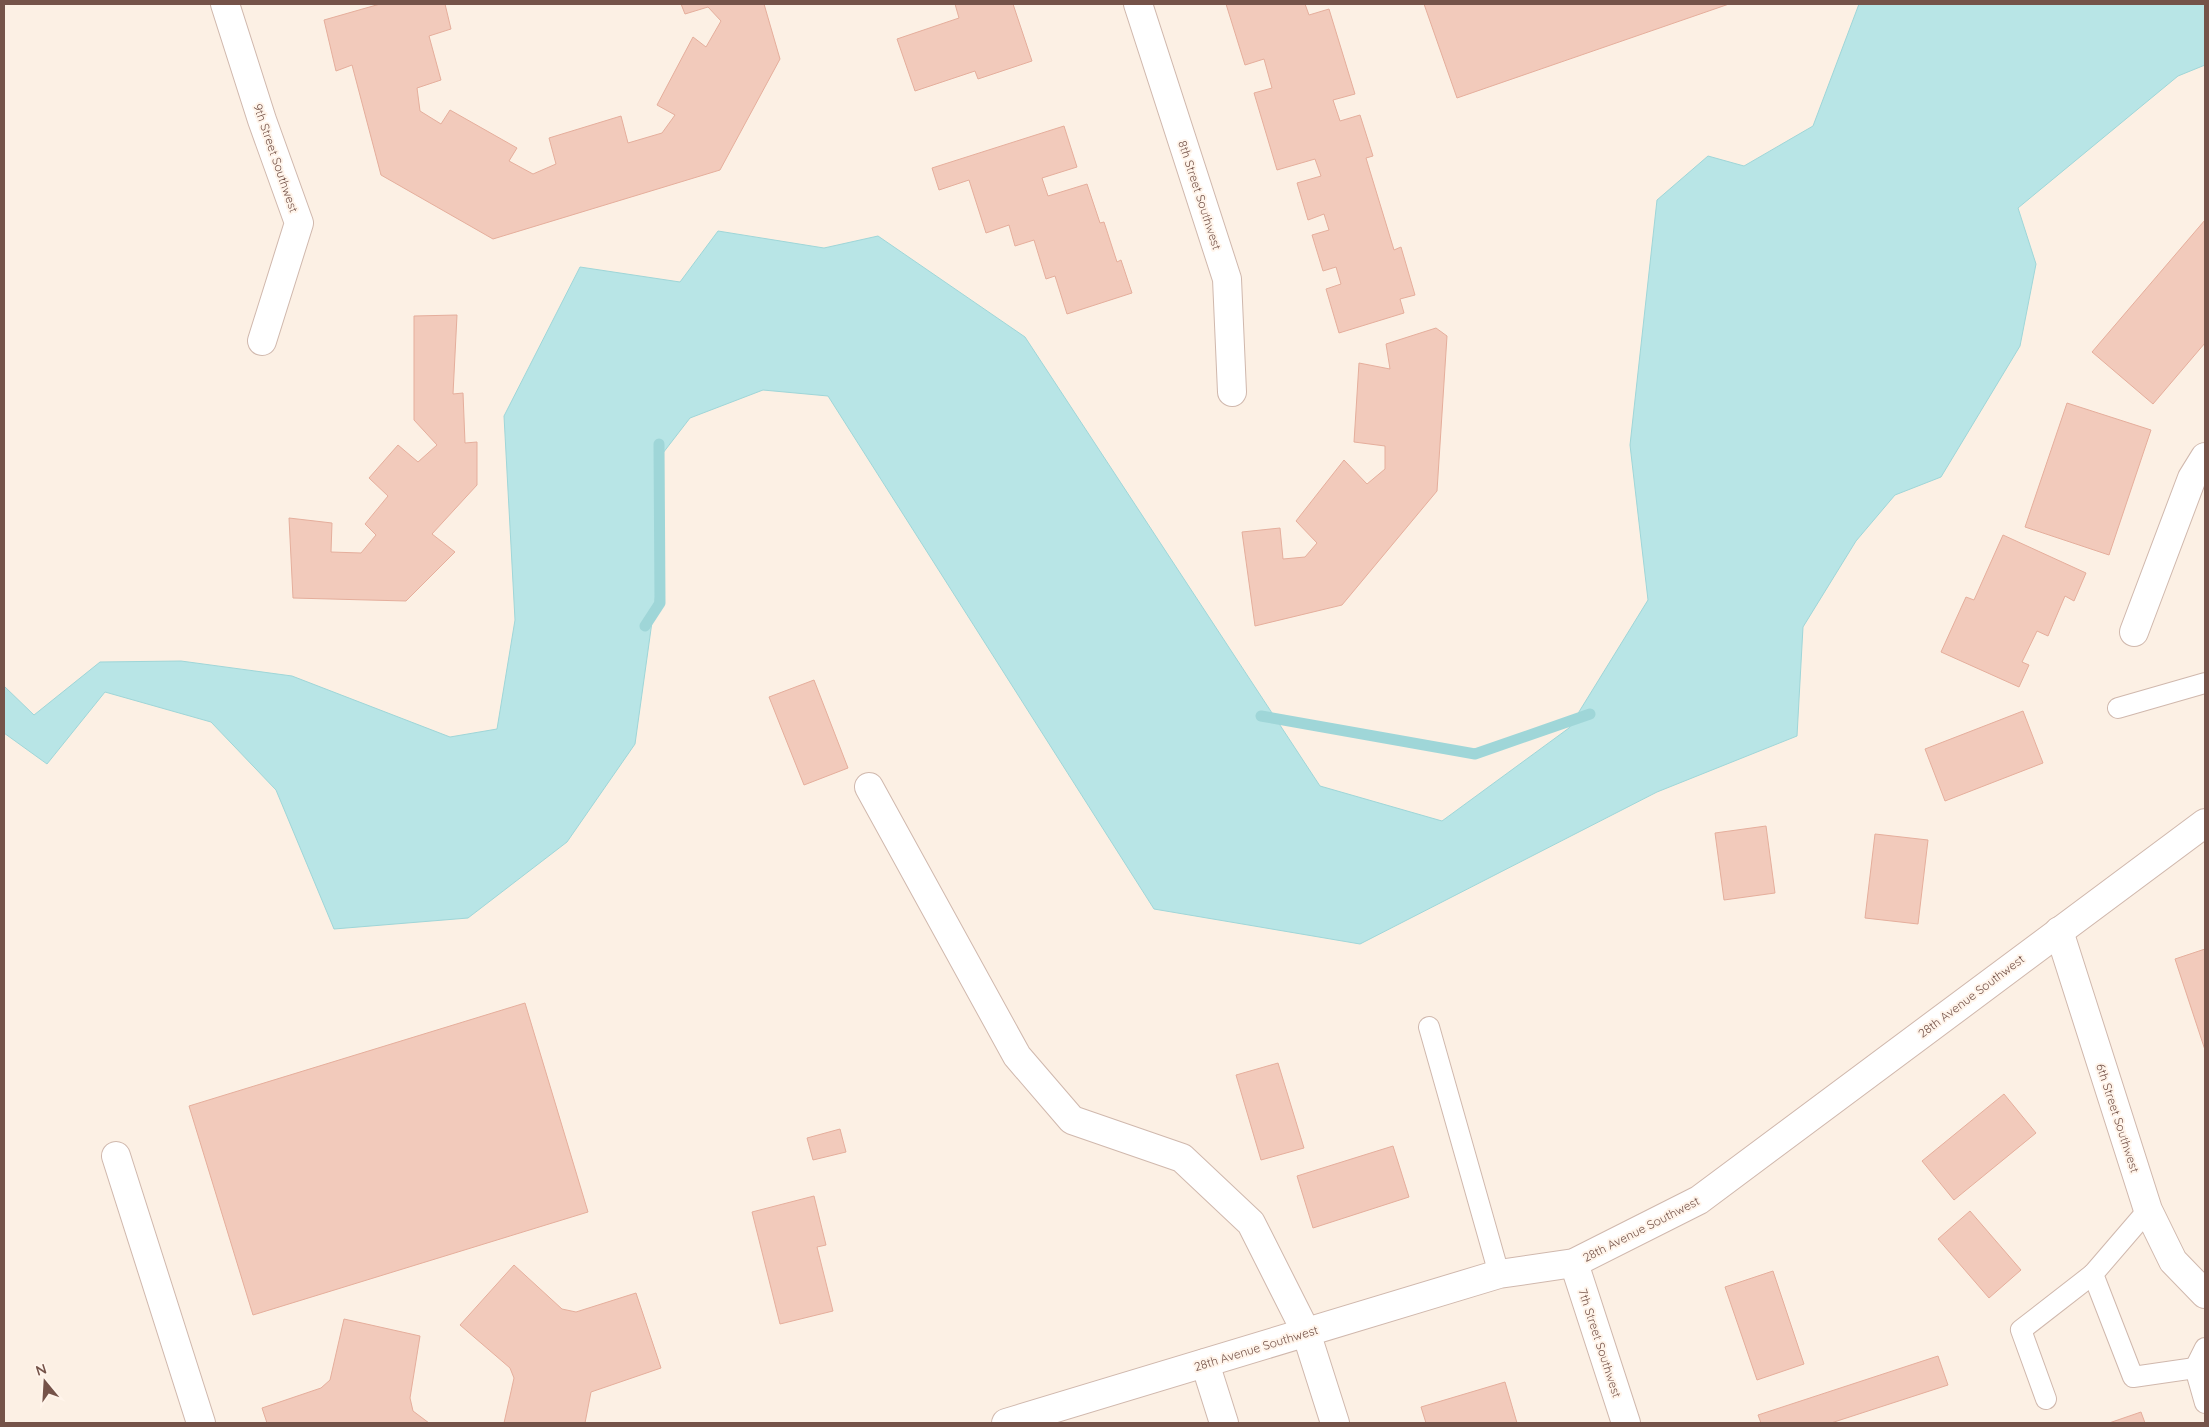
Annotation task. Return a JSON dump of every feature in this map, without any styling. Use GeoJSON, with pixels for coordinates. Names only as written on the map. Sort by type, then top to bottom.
{"type":"FeatureCollection","features":[{"type":"Feature","properties":{"kind":"street","name":"9th Street Southwest"},"geometry":{"type":"LineString","coordinates":[[224,4],[262,120],[299,223],[262,341]]}},
{"type":"Feature","properties":{"kind":"street","name":"8th Street Southwest"},"geometry":{"type":"LineString","coordinates":[[1138,4],[1227,279],[1232,392]]}},
{"type":"Feature","properties":{"kind":"street"},"geometry":{"type":"LineString","coordinates":[[2134,632],[2192,478],[2205,457]]}},
{"type":"Feature","properties":{"kind":"street"},"geometry":{"type":"LineString","coordinates":[[869,787],[1017,1056],[1072,1120],[1182,1158],[1251,1223],[1306,1332],[1335,1423]]}},
{"type":"Feature","properties":{"kind":"street","name":"28th Avenue Southwest"},"geometry":{"type":"LineString","coordinates":[[1006,1423],[1499,1274],[1574,1263],[1699,1200],[2205,823]]}},
{"type":"Feature","properties":{"kind":"street","name":"6th Street Southwest"},"geometry":{"type":"LineString","coordinates":[[2059,932],[2148,1210],[2173,1262],[2204,1293]]}},
{"type":"Feature","properties":{"kind":"street"},"geometry":{"type":"LineString","coordinates":[[116,1156],[201,1423]]}},
{"type":"Feature","properties":{"kind":"street","name":"7th Street Southwest"},"geometry":{"type":"LineString","coordinates":[[1574,1263],[1626,1423]]}},
{"type":"Feature","properties":{"kind":"street"},"geometry":{"type":"LineString","coordinates":[[1205,1363],[1224,1423]]}},
{"type":"Feature","properties":{"kind":"lane"},"geometry":{"type":"LineString","coordinates":[[2118,708],[2205,683]]}},
{"type":"Feature","properties":{"kind":"lane"},"geometry":{"type":"LineString","coordinates":[[1429,1027],[1499,1274]]}},
{"type":"Feature","properties":{"kind":"lane"},"geometry":{"type":"LineString","coordinates":[[2046,1399],[2021,1330],[2093,1274],[2148,1210]]}},
{"type":"Feature","properties":{"kind":"lane"},"geometry":{"type":"LineString","coordinates":[[2093,1274],[2133,1377],[2194,1368]]}},
{"type":"Feature","properties":{"kind":"lane"},"geometry":{"type":"LineString","coordinates":[[2205,1348],[2194,1368],[2205,1403]]}},
{"type":"Feature","properties":{"kind":"water"},"geometry":{"type":"Polygon","coordinates":[[[1859,4],[2205,4],[2205,65],[2178,76],[2018,208],[2036,264],[2020,346],[1941,477],[1895,495],[1856,541],[1803,627],[1797,736],[1657,792],[1360,944],[1154,909],[828,396],[763,390],[690,418],[656,462],[656,593],[635,744],[567,842],[468,918],[334,929],[276,790],[211,722],[105,692],[47,764],[4,733],[4,686],[34,715],[100,662],[181,661],[292,676],[450,737],[497,729],[515,620],[504,416],[580,267],[680,282],[718,231],[824,248],[878,236],[1025,337],[1320,786],[1442,821],[1569,728],[1648,600],[1630,445],[1657,200],[1708,156],[1744,166],[1813,126],[1859,4]]]}},
{"type":"Feature","properties":{"kind":"building"},"geometry":{"type":"Polygon","coordinates":[[[380,4],[445,4],[451,29],[429,36],[441,80],[417,88],[420,111],[441,124],[450,110],[517,148],[509,161],[533,174],[556,164],[549,138],[621,116],[628,143],[662,133],[675,115],[657,105],[693,37],[706,47],[721,21],[708,7],[685,14],[681,4],[764,4],[780,59],[720,170],[493,239],[381,175],[352,65],[336,71],[324,20],[380,4]]]}},
{"type":"Feature","properties":{"kind":"building"},"geometry":{"type":"Polygon","coordinates":[[[955,4],[1013,4],[1032,61],[978,79],[975,71],[915,91],[897,39],[959,18],[955,4]]]}},
{"type":"Feature","properties":{"kind":"building"},"geometry":{"type":"Polygon","coordinates":[[[1226,4],[1305,4],[1309,15],[1329,9],[1355,94],[1333,100],[1340,121],[1360,115],[1373,156],[1366,158],[1394,250],[1401,247],[1415,295],[1400,299],[1404,313],[1339,333],[1326,289],[1341,284],[1336,267],[1323,271],[1312,235],[1329,230],[1324,214],[1308,220],[1297,183],[1321,176],[1315,159],[1277,170],[1254,93],[1272,88],[1264,59],[1245,65],[1226,4]]]}},
{"type":"Feature","properties":{"kind":"building"},"geometry":{"type":"Polygon","coordinates":[[[1424,4],[1729,4],[1457,98],[1424,4]]]}},
{"type":"Feature","properties":{"kind":"building"},"geometry":{"type":"Polygon","coordinates":[[[1064,126],[1077,167],[1042,178],[1048,196],[1087,184],[1100,223],[1104,222],[1117,262],[1121,260],[1132,293],[1067,314],[1055,276],[1046,279],[1034,240],[1015,246],[1009,225],[986,233],[969,180],[939,190],[932,168],[1064,126]]]}},
{"type":"Feature","properties":{"kind":"building"},"geometry":{"type":"Polygon","coordinates":[[[2205,220],[2205,343],[2153,404],[2092,352],[2205,220]]]}},
{"type":"Feature","properties":{"kind":"building"},"geometry":{"type":"Polygon","coordinates":[[[457,315],[453,394],[463,393],[465,443],[477,442],[477,485],[432,534],[455,552],[406,601],[293,598],[289,518],[332,523],[331,552],[361,553],[376,535],[365,524],[388,496],[369,478],[398,445],[418,462],[437,445],[414,420],[414,316],[457,315]]]}},
{"type":"Feature","properties":{"kind":"building"},"geometry":{"type":"Polygon","coordinates":[[[1436,328],[1447,336],[1437,491],[1342,605],[1255,626],[1242,532],[1280,528],[1283,559],[1305,557],[1317,543],[1296,521],[1344,460],[1367,484],[1385,469],[1385,446],[1354,442],[1359,363],[1390,369],[1386,344],[1436,328]]]}},
{"type":"Feature","properties":{"kind":"building"},"geometry":{"type":"Polygon","coordinates":[[[2067,403],[2151,430],[2109,555],[2025,527],[2067,403]]]}},
{"type":"Feature","properties":{"kind":"building"},"geometry":{"type":"Polygon","coordinates":[[[2003,535],[2086,573],[2074,601],[2065,596],[2048,636],[2037,631],[2022,662],[2029,665],[2019,687],[1941,652],[1966,597],[1974,600],[2003,535]]]}},
{"type":"Feature","properties":{"kind":"building"},"geometry":{"type":"Polygon","coordinates":[[[814,680],[848,768],[804,785],[769,697],[814,680]]]}},
{"type":"Feature","properties":{"kind":"building"},"geometry":{"type":"Polygon","coordinates":[[[2023,711],[2043,763],[1945,801],[1925,749],[2023,711]]]}},
{"type":"Feature","properties":{"kind":"building"},"geometry":{"type":"Polygon","coordinates":[[[1766,826],[1775,893],[1724,900],[1715,833],[1766,826]]]}},
{"type":"Feature","properties":{"kind":"building"},"geometry":{"type":"Polygon","coordinates":[[[1875,834],[1928,840],[1918,924],[1865,918],[1875,834]]]}},
{"type":"Feature","properties":{"kind":"building"},"geometry":{"type":"Polygon","coordinates":[[[2205,949],[2205,1050],[2175,959],[2205,949]]]}},
{"type":"Feature","properties":{"kind":"building"},"geometry":{"type":"Polygon","coordinates":[[[525,1003],[588,1212],[253,1315],[189,1106],[525,1003]]]}},
{"type":"Feature","properties":{"kind":"building"},"geometry":{"type":"Polygon","coordinates":[[[1278,1063],[1304,1148],[1261,1160],[1236,1075],[1278,1063]]]}},
{"type":"Feature","properties":{"kind":"building"},"geometry":{"type":"Polygon","coordinates":[[[2004,1094],[2036,1133],[1954,1200],[1922,1161],[2004,1094]]]}},
{"type":"Feature","properties":{"kind":"building"},"geometry":{"type":"Polygon","coordinates":[[[840,1129],[846,1152],[813,1160],[807,1138],[840,1129]]]}},
{"type":"Feature","properties":{"kind":"building"},"geometry":{"type":"Polygon","coordinates":[[[1393,1146],[1409,1197],[1313,1228],[1297,1176],[1393,1146]]]}},
{"type":"Feature","properties":{"kind":"building"},"geometry":{"type":"Polygon","coordinates":[[[814,1196],[826,1245],[817,1247],[833,1311],[780,1324],[752,1212],[814,1196]]]}},
{"type":"Feature","properties":{"kind":"building"},"geometry":{"type":"Polygon","coordinates":[[[1970,1211],[2021,1270],[1989,1298],[1938,1239],[1970,1211]]]}},
{"type":"Feature","properties":{"kind":"building"},"geometry":{"type":"Polygon","coordinates":[[[514,1265],[562,1309],[576,1312],[636,1293],[661,1368],[591,1392],[585,1423],[504,1423],[514,1378],[510,1368],[460,1325],[514,1265]]]}},
{"type":"Feature","properties":{"kind":"building"},"geometry":{"type":"Polygon","coordinates":[[[1773,1271],[1804,1364],[1757,1380],[1725,1287],[1773,1271]]]}},
{"type":"Feature","properties":{"kind":"building"},"geometry":{"type":"Polygon","coordinates":[[[344,1319],[420,1336],[410,1398],[413,1411],[429,1423],[267,1423],[262,1408],[321,1388],[330,1380],[344,1319]]]}},
{"type":"Feature","properties":{"kind":"building"},"geometry":{"type":"Polygon","coordinates":[[[1938,1356],[1948,1385],[1831,1423],[1761,1423],[1758,1415],[1938,1356]]]}},
{"type":"Feature","properties":{"kind":"building"},"geometry":{"type":"Polygon","coordinates":[[[1505,1382],[1517,1423],[1426,1423],[1421,1407],[1505,1382]]]}},
{"type":"Feature","properties":{"kind":"building"},"geometry":{"type":"Polygon","coordinates":[[[2141,1412],[2145,1423],[2109,1423],[2141,1412]]]}},
{"type":"Feature","properties":{"kind":"waterway"},"geometry":{"type":"LineString","coordinates":[[645,626],[660,603],[659,444]]}},
{"type":"Feature","properties":{"kind":"waterway"},"geometry":{"type":"LineString","coordinates":[[1261,716],[1475,754],[1590,714]]}}]}
